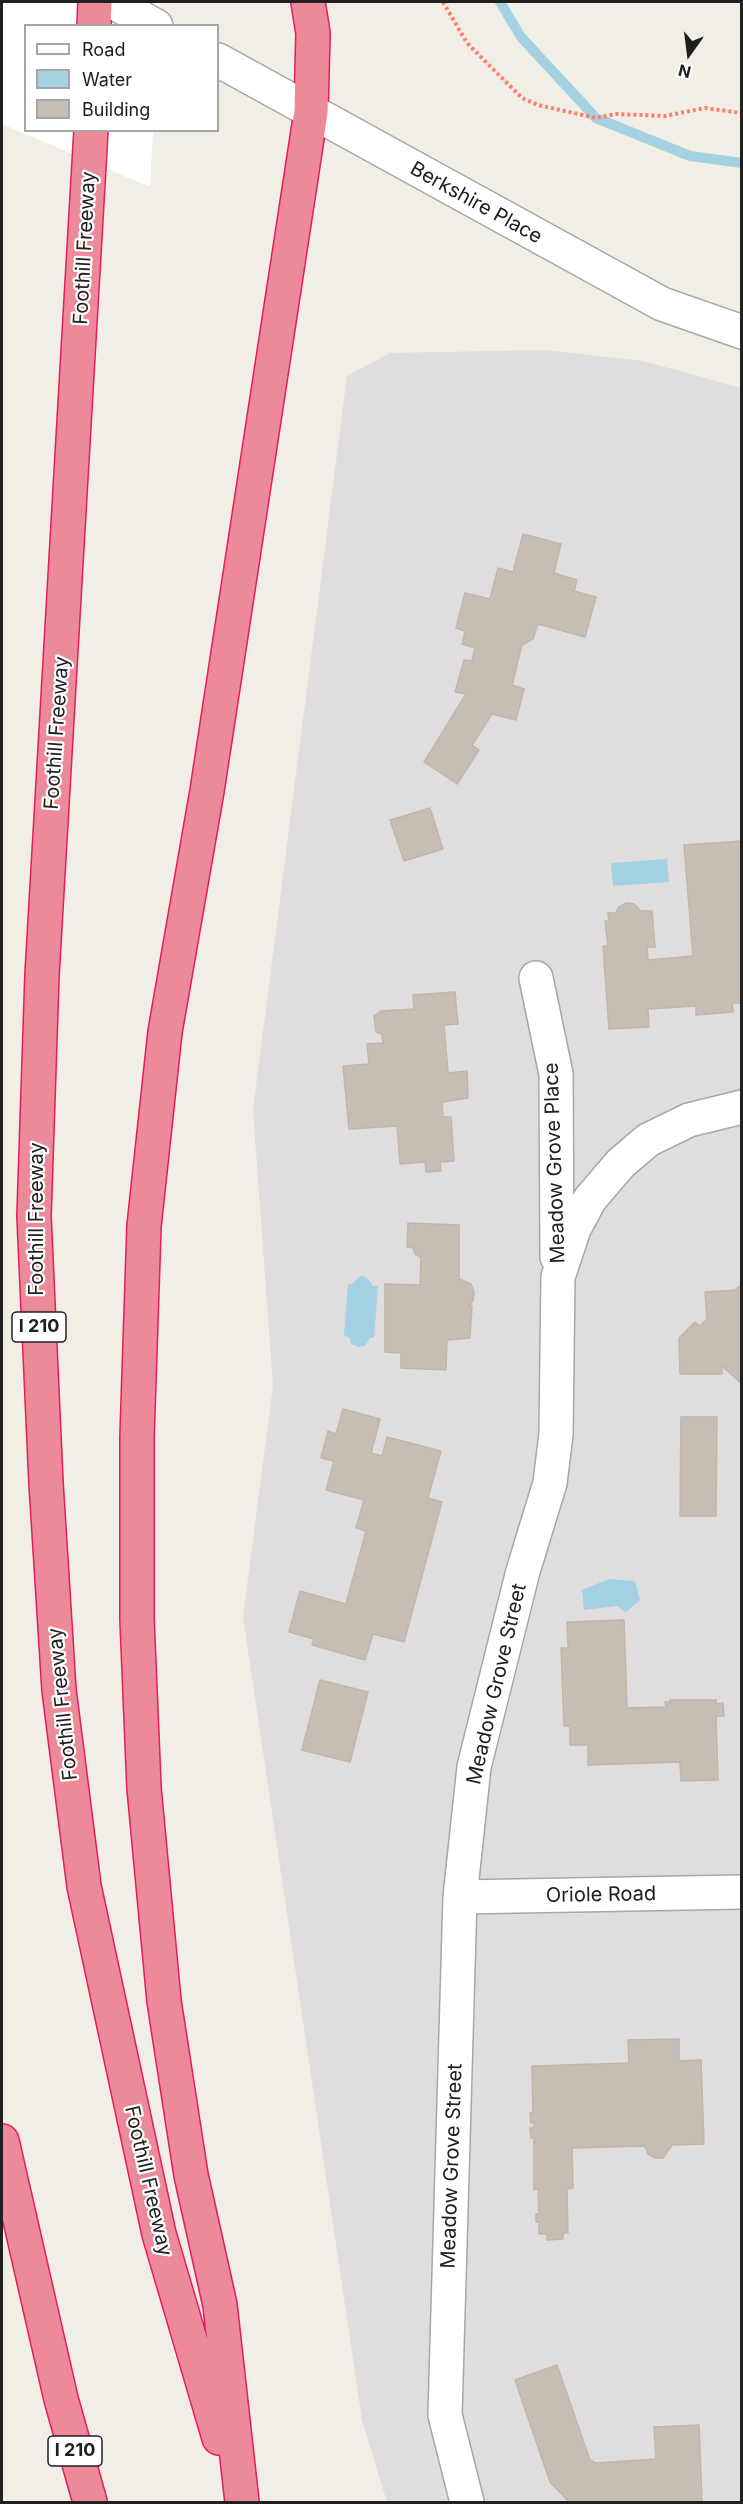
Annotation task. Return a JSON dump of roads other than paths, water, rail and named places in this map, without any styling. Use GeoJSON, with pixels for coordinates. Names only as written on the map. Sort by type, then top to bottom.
{"type":"FeatureCollection","features":[{"type":"Feature","properties":{"kind":"highway"},"geometry":{"type":"LineString","coordinates":[[94,24],[95,2]]}},
{"type":"Feature","properties":{"kind":"highway"},"geometry":{"type":"LineString","coordinates":[[240,2502],[220,2306],[191,2175],[163,1989],[144,1788],[136,1619],[138,1426],[144,1226],[165,1032],[207,791],[311,112],[313,33],[308,2]]}},
{"type":"Feature","properties":{"kind":"highway","name":"Foothill Freeway"},"geometry":{"type":"LineString","coordinates":[[91,132],[42,975],[34,1216],[59,1690],[84,1886],[159,2234],[240,2502]]}},
{"type":"Feature","properties":{"kind":"highway","name":"I 210"},"geometry":{"type":"LineString","coordinates":[[2,2141],[61,2399],[90,2502]]}},
{"type":"Feature","properties":{"kind":"highway"},"geometry":{"type":"LineString","coordinates":[[61,2399],[81,2502]]}},
{"type":"Feature","properties":{"kind":"street"},"geometry":{"type":"LineString","coordinates":[[113,2],[152,24]]}},
{"type":"Feature","properties":{"kind":"street","name":"Berkshire Place"},"geometry":{"type":"LineString","coordinates":[[219,61],[662,304],[741,332]]}},
{"type":"Feature","properties":{"kind":"street","name":"Meadow Grove Place"},"geometry":{"type":"LineString","coordinates":[[536,978],[556,1074],[558,1277]]}},
{"type":"Feature","properties":{"kind":"street","name":"Meadow Grove Street"},"geometry":{"type":"LineString","coordinates":[[467,2502],[445,2415],[460,1897],[474,1767],[523,1571],[550,1483],[556,1434],[558,1277],[574,1229],[590,1199],[621,1163],[648,1140],[688,1119],[741,1107]]}},
{"type":"Feature","properties":{"kind":"street","name":"Oriole Road"},"geometry":{"type":"LineString","coordinates":[[460,1897],[741,1893]]}},
{"type":"Feature","properties":{"kind":"water"},"geometry":{"type":"Polygon","coordinates":[[[667,859],[669,882],[613,886],[611,863],[667,859]]]}},
{"type":"Feature","properties":{"kind":"water"},"geometry":{"type":"Polygon","coordinates":[[[362,1275],[373,1286],[378,1286],[374,1338],[370,1338],[365,1346],[359,1347],[351,1344],[349,1337],[344,1336],[348,1284],[352,1284],[362,1275]]]}},
{"type":"Feature","properties":{"kind":"water"},"geometry":{"type":"Polygon","coordinates":[[[609,1579],[635,1581],[640,1600],[626,1612],[617,1606],[584,1610],[582,1590],[609,1579]]]}},
{"type":"Feature","properties":{"kind":"waterway"},"geometry":{"type":"LineString","coordinates":[[500,2],[521,37],[596,118],[690,156],[742,163]]}}]}
